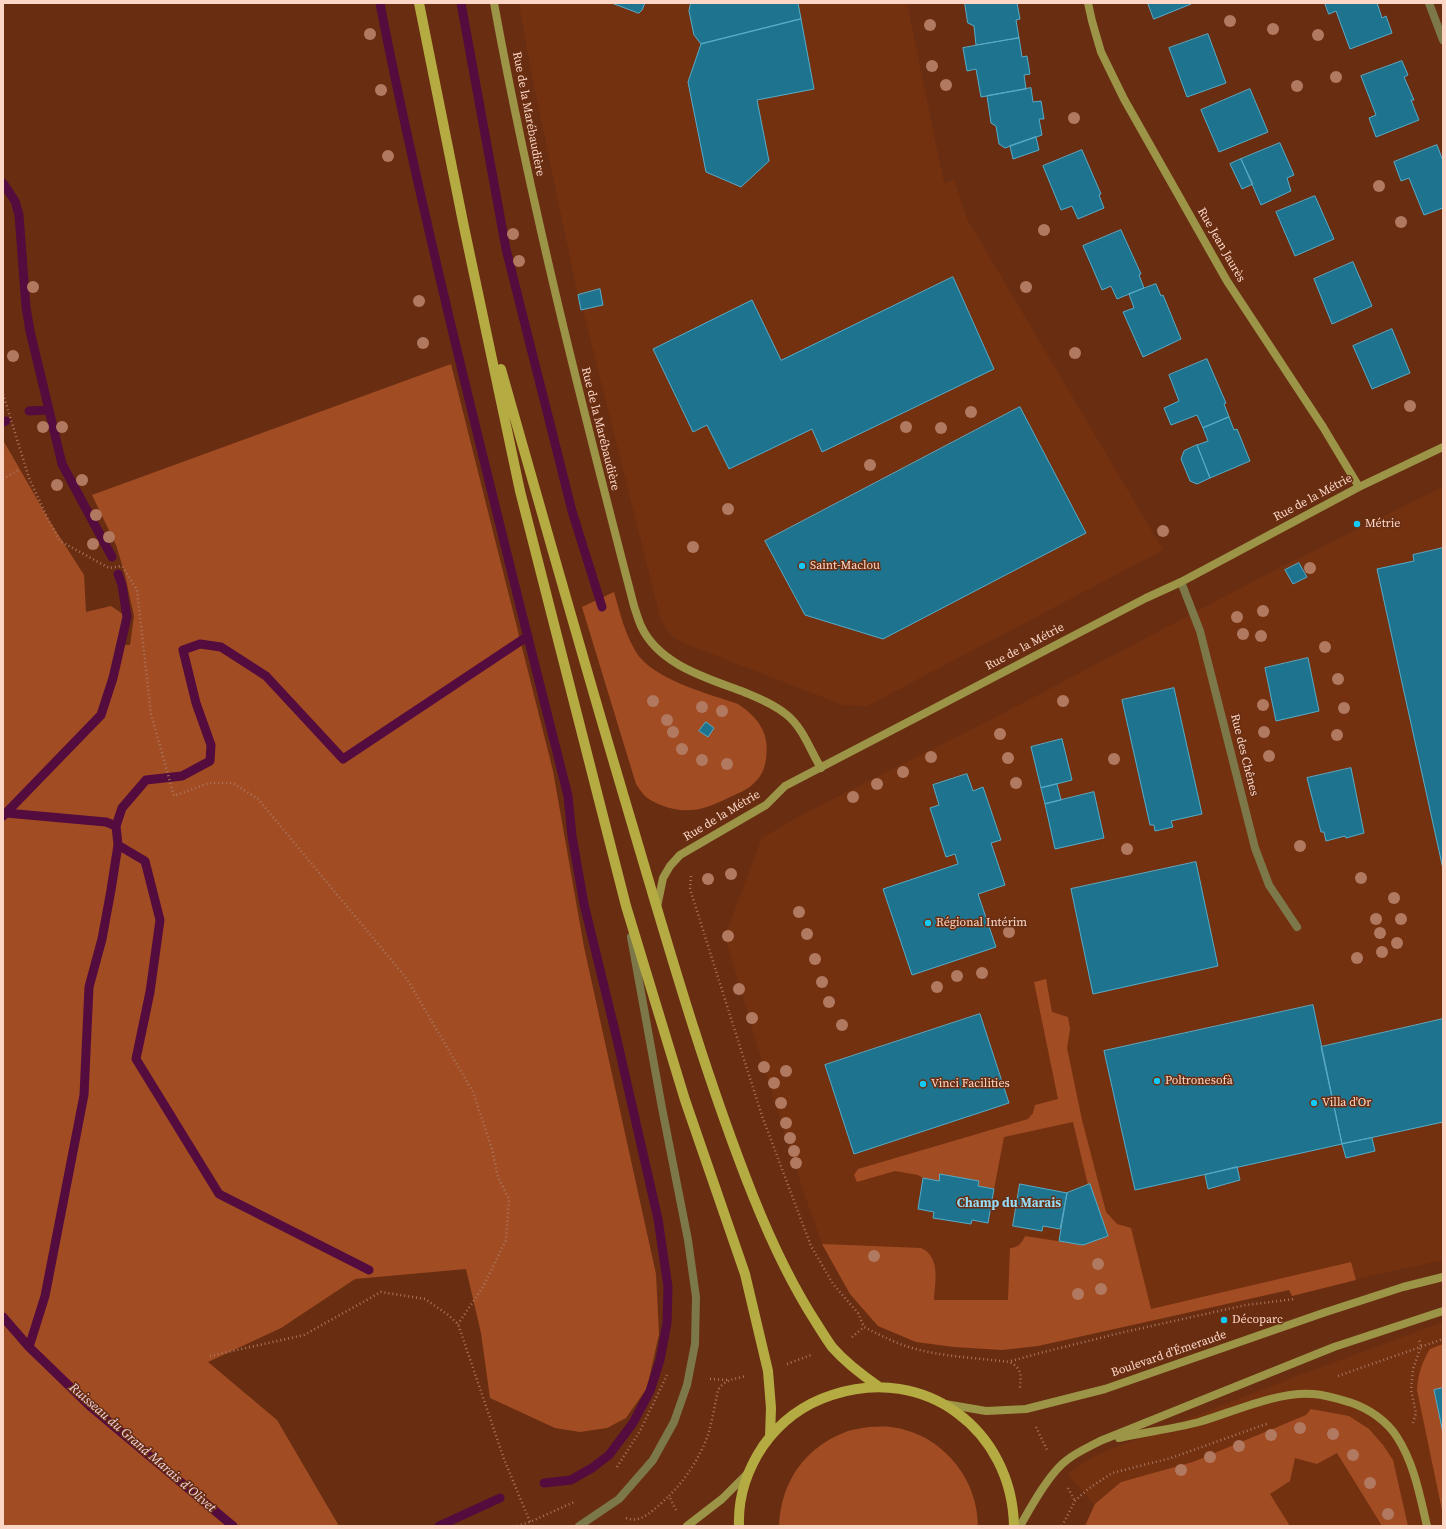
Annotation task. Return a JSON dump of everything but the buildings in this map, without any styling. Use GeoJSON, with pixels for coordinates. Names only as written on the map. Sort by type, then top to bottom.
{"type":"FeatureCollection","features":[{"type":"Feature","properties":{"kind":"main road"},"geometry":{"type":"LineString","coordinates":[[419,3],[459,204],[520,491],[626,906],[685,1100],[745,1274],[768,1371],[771,1408],[770,1437]]}},
{"type":"Feature","properties":{"kind":"main road"},"geometry":{"type":"LineString","coordinates":[[476,283],[590,683],[657,908],[711,1081],[741,1166],[780,1259],[805,1307],[832,1346],[852,1367],[878,1386]]}},
{"type":"Feature","properties":{"kind":"main road"},"geometry":{"type":"LineString","coordinates":[[739,1526],[742,1493],[749,1472],[758,1454],[770,1437],[792,1416],[818,1399],[848,1390],[878,1386],[901,1389],[923,1395],[944,1404],[965,1419],[979,1433],[998,1459],[1009,1483],[1014,1509],[1014,1526]]}},
{"type":"Feature","properties":{"kind":"street","name":"Rue de la Marébaudière"},"geometry":{"type":"LineString","coordinates":[[494,3],[532,194],[560,317],[634,606],[642,627],[653,644],[678,664],[696,673],[754,696],[771,704],[787,715],[800,729],[820,768]]}},
{"type":"Feature","properties":{"kind":"street","name":"Rue Jean Jaurès"},"geometry":{"type":"LineString","coordinates":[[1088,3],[1101,52],[1124,99],[1227,281],[1323,427],[1359,487]]}},
{"type":"Feature","properties":{"kind":"street"},"geometry":{"type":"LineString","coordinates":[[1429,3],[1443,40]]}},
{"type":"Feature","properties":{"kind":"street","name":"Rue de la Métrie"},"geometry":{"type":"LineString","coordinates":[[657,908],[663,878],[670,866],[680,855],[766,805],[785,786],[1146,598],[1181,582],[1359,487],[1443,447]]}},
{"type":"Feature","properties":{"kind":"street","name":"Rue des Chênes"},"geometry":{"type":"LineString","coordinates":[[1181,582],[1200,630],[1255,848],[1269,885],[1297,927]]}},
{"type":"Feature","properties":{"kind":"street"},"geometry":{"type":"LineString","coordinates":[[579,1526],[619,1499],[652,1460],[674,1422],[687,1385],[695,1344],[696,1297],[688,1240],[662,1108],[626,906]]}},
{"type":"Feature","properties":{"kind":"street","name":"Boulevard d'Émeraude"},"geometry":{"type":"LineString","coordinates":[[944,1404],[986,1411],[1026,1410],[1071,1399],[1105,1389],[1184,1360],[1323,1313],[1403,1287],[1443,1277]]}},
{"type":"Feature","properties":{"kind":"street"},"geometry":{"type":"LineString","coordinates":[[1020,1526],[1036,1500],[1066,1460],[1100,1441],[1334,1348],[1443,1311]]}},
{"type":"Feature","properties":{"kind":"street"},"geometry":{"type":"LineString","coordinates":[[1100,1441],[1197,1422],[1280,1396],[1312,1394],[1334,1397],[1362,1407],[1380,1419],[1397,1437],[1408,1459],[1418,1486],[1427,1526]]}},
{"type":"Feature","properties":{"kind":"street"},"geometry":{"type":"LineString","coordinates":[[687,1526],[722,1499],[749,1472]]}},
{"type":"Feature","properties":{"kind":"path"},"geometry":{"type":"LineString","coordinates":[[3,394],[29,478],[60,541],[109,568],[122,566],[137,590],[151,714],[174,796],[209,783],[233,783],[258,799],[407,979],[473,1092],[492,1149],[498,1177],[509,1199],[506,1240],[483,1287],[458,1324]]}},
{"type":"Feature","properties":{"kind":"path"},"geometry":{"type":"LineString","coordinates":[[3,479],[20,469]]}},
{"type":"Feature","properties":{"kind":"path"},"geometry":{"type":"LineString","coordinates":[[693,872],[690,890],[762,1116],[811,1246],[833,1284],[858,1313],[864,1327]]}},
{"type":"Feature","properties":{"kind":"path"},"geometry":{"type":"LineString","coordinates":[[210,1356],[304,1335],[381,1292],[425,1299],[447,1314],[458,1324],[504,1459],[530,1522]]}},
{"type":"Feature","properties":{"kind":"path"},"geometry":{"type":"LineString","coordinates":[[1010,1362],[1120,1333],[1246,1305],[1298,1298]]}},
{"type":"Feature","properties":{"kind":"path"},"geometry":{"type":"LineString","coordinates":[[1397,1437],[1413,1423],[1416,1413],[1411,1390],[1413,1369],[1421,1346],[1413,1322]]}},
{"type":"Feature","properties":{"kind":"path"},"geometry":{"type":"LineString","coordinates":[[1062,1526],[1075,1501]]}},
{"type":"Feature","properties":{"kind":"shaded area"},"geometry":{"type":"Polygon","coordinates":[[[519,3],[907,3],[944,183],[954,180],[967,219],[1163,550],[867,706],[843,705],[686,644],[670,634],[661,620],[583,310],[581,310],[534,86],[519,3]]]}},
{"type":"Feature","properties":{"kind":"shaded area"},"geometry":{"type":"Polygon","coordinates":[[[451,364],[553,771],[584,947],[656,1274],[659,1334],[647,1388],[626,1418],[607,1428],[580,1432],[555,1428],[490,1398],[481,1333],[466,1269],[355,1279],[281,1328],[208,1362],[277,1420],[339,1526],[3,1526],[3,440],[49,520],[84,575],[86,612],[111,606],[127,617],[122,645],[130,645],[134,616],[124,571],[116,545],[92,495],[451,364]]]}},
{"type":"Feature","properties":{"kind":"shaded area"},"geometry":{"type":"Polygon","coordinates":[[[1443,487],[1443,1260],[1365,1277],[1292,1296],[1289,1290],[1038,1346],[1002,1350],[954,1347],[916,1342],[878,1326],[850,1294],[822,1244],[805,1196],[758,1048],[725,936],[762,838],[807,812],[1000,715],[1281,567],[1443,487]]]}},
{"type":"Feature","properties":{"kind":"shaded area"},"geometry":{"type":"Polygon","coordinates":[[[614,592],[629,638],[636,652],[644,662],[668,678],[738,704],[757,721],[764,734],[766,742],[766,759],[761,775],[749,788],[711,806],[695,810],[679,810],[661,805],[648,799],[636,784],[582,607],[614,592]]]}},
{"type":"Feature","properties":{"kind":"shaded area"},"geometry":{"type":"Polygon","coordinates":[[[1046,979],[1052,1012],[1068,1017],[1070,1029],[1067,1048],[1082,1120],[1106,1212],[1117,1224],[1131,1228],[1151,1309],[1351,1262],[1356,1280],[1292,1296],[1289,1290],[1038,1346],[1002,1350],[954,1347],[916,1342],[878,1326],[850,1294],[822,1244],[921,1248],[932,1257],[934,1264],[936,1278],[934,1300],[1008,1300],[1010,1248],[1019,1245],[1025,1236],[1083,1245],[1108,1236],[1090,1185],[1088,1185],[1073,1122],[1004,1137],[994,1189],[978,1186],[979,1181],[940,1174],[939,1181],[895,1171],[857,1182],[854,1175],[858,1169],[1028,1119],[1033,1113],[1035,1105],[1058,1099],[1034,982],[1046,979]]]}},
{"type":"Feature","properties":{"kind":"shaded area"},"geometry":{"type":"Polygon","coordinates":[[[1443,1322],[1443,1526],[1085,1526],[1094,1504],[1068,1474],[1094,1456],[1287,1380],[1443,1322]]]}},
{"type":"Feature","properties":{"kind":"shaded area"},"geometry":{"type":"Polygon","coordinates":[[[1443,1344],[1443,1388],[1434,1390],[1443,1433],[1443,1515],[1417,1390],[1419,1373],[1427,1354],[1430,1349],[1443,1344]]]}},
{"type":"Feature","properties":{"kind":"shaded area"},"geometry":{"type":"Polygon","coordinates":[[[1311,1409],[1349,1416],[1369,1429],[1383,1445],[1393,1460],[1408,1526],[1382,1526],[1337,1453],[1317,1464],[1295,1458],[1290,1481],[1270,1494],[1290,1526],[1085,1526],[1095,1504],[1121,1482],[1193,1462],[1306,1415],[1311,1409]]]}},
{"type":"Feature","properties":{"kind":"shaded area"},"geometry":{"type":"Polygon","coordinates":[[[869,1427],[888,1427],[909,1431],[925,1438],[940,1448],[953,1460],[971,1491],[976,1508],[978,1526],[779,1526],[781,1510],[790,1480],[808,1456],[819,1446],[833,1438],[848,1431],[869,1427]]]}},
{"type":"Feature","properties":{"kind":"waterway"},"geometry":{"type":"LineString","coordinates":[[380,3],[417,181],[442,287],[488,478],[568,796],[572,836],[584,904],[658,1219],[668,1287],[667,1323],[660,1360],[650,1391],[633,1423],[609,1455],[592,1468],[571,1480],[544,1483]]}},
{"type":"Feature","properties":{"kind":"waterway"},"geometry":{"type":"LineString","coordinates":[[461,3],[506,249],[572,511],[602,607]]}},
{"type":"Feature","properties":{"kind":"waterway","name":"Ruisseau du Grand Marais d'Olivet"},"geometry":{"type":"LineString","coordinates":[[3,183],[15,201],[19,215],[26,307],[30,331],[62,464],[112,557]]}},
{"type":"Feature","properties":{"kind":"waterway"},"geometry":{"type":"LineString","coordinates":[[29,411],[49,410]]}},
{"type":"Feature","properties":{"kind":"waterway","name":"Ruisseau du Grand Marais d'Olivet"},"geometry":{"type":"LineString","coordinates":[[3,816],[101,715],[113,678],[127,617],[122,585],[118,574]]}},
{"type":"Feature","properties":{"kind":"waterway"},"geometry":{"type":"LineString","coordinates":[[116,826],[122,808],[146,780],[182,776],[210,761],[211,745],[196,703],[183,650],[200,644],[221,647],[266,676],[343,759],[528,636]]}},
{"type":"Feature","properties":{"kind":"waterway"},"geometry":{"type":"LineString","coordinates":[[6,813],[106,822],[116,826],[118,845],[102,939],[89,987],[84,1095],[45,1296],[29,1347]]}},
{"type":"Feature","properties":{"kind":"waterway"},"geometry":{"type":"LineString","coordinates":[[118,845],[145,861],[160,920],[150,992],[136,1059],[219,1194],[369,1270]]}},
{"type":"Feature","properties":{"kind":"waterway","name":"Ruisseau du Grand Marais d'Olivet"},"geometry":{"type":"LineString","coordinates":[[3,1317],[29,1347],[90,1406],[233,1526]]}},
{"type":"Feature","properties":{"kind":"waterway"},"geometry":{"type":"LineString","coordinates":[[439,1526],[500,1498]]}},
{"type":"Feature","properties":{"kind":"place","name":"Métrie"},"geometry":{"type":"Point","coordinates":[1357,524]}},
{"type":"Feature","properties":{"kind":"place","name":"Saint-Maclou"},"geometry":{"type":"Point","coordinates":[802,566]}},
{"type":"Feature","properties":{"kind":"place","name":"Régional Intérim"},"geometry":{"type":"Point","coordinates":[928,923]}},
{"type":"Feature","properties":{"kind":"place","name":"Poltronesofà"},"geometry":{"type":"Point","coordinates":[1157,1081]}},
{"type":"Feature","properties":{"kind":"place","name":"Vinci Facilities"},"geometry":{"type":"Point","coordinates":[923,1084]}},
{"type":"Feature","properties":{"kind":"place","name":"Villa d'Or"},"geometry":{"type":"Point","coordinates":[1314,1103]}},
{"type":"Feature","properties":{"kind":"place","name":"Décoparc"},"geometry":{"type":"Point","coordinates":[1224,1320]}},
{"type":"Feature","properties":{"kind":"district","name":"Champ du Marais"},"geometry":{"type":"Point","coordinates":[1009,1204]}}]}
